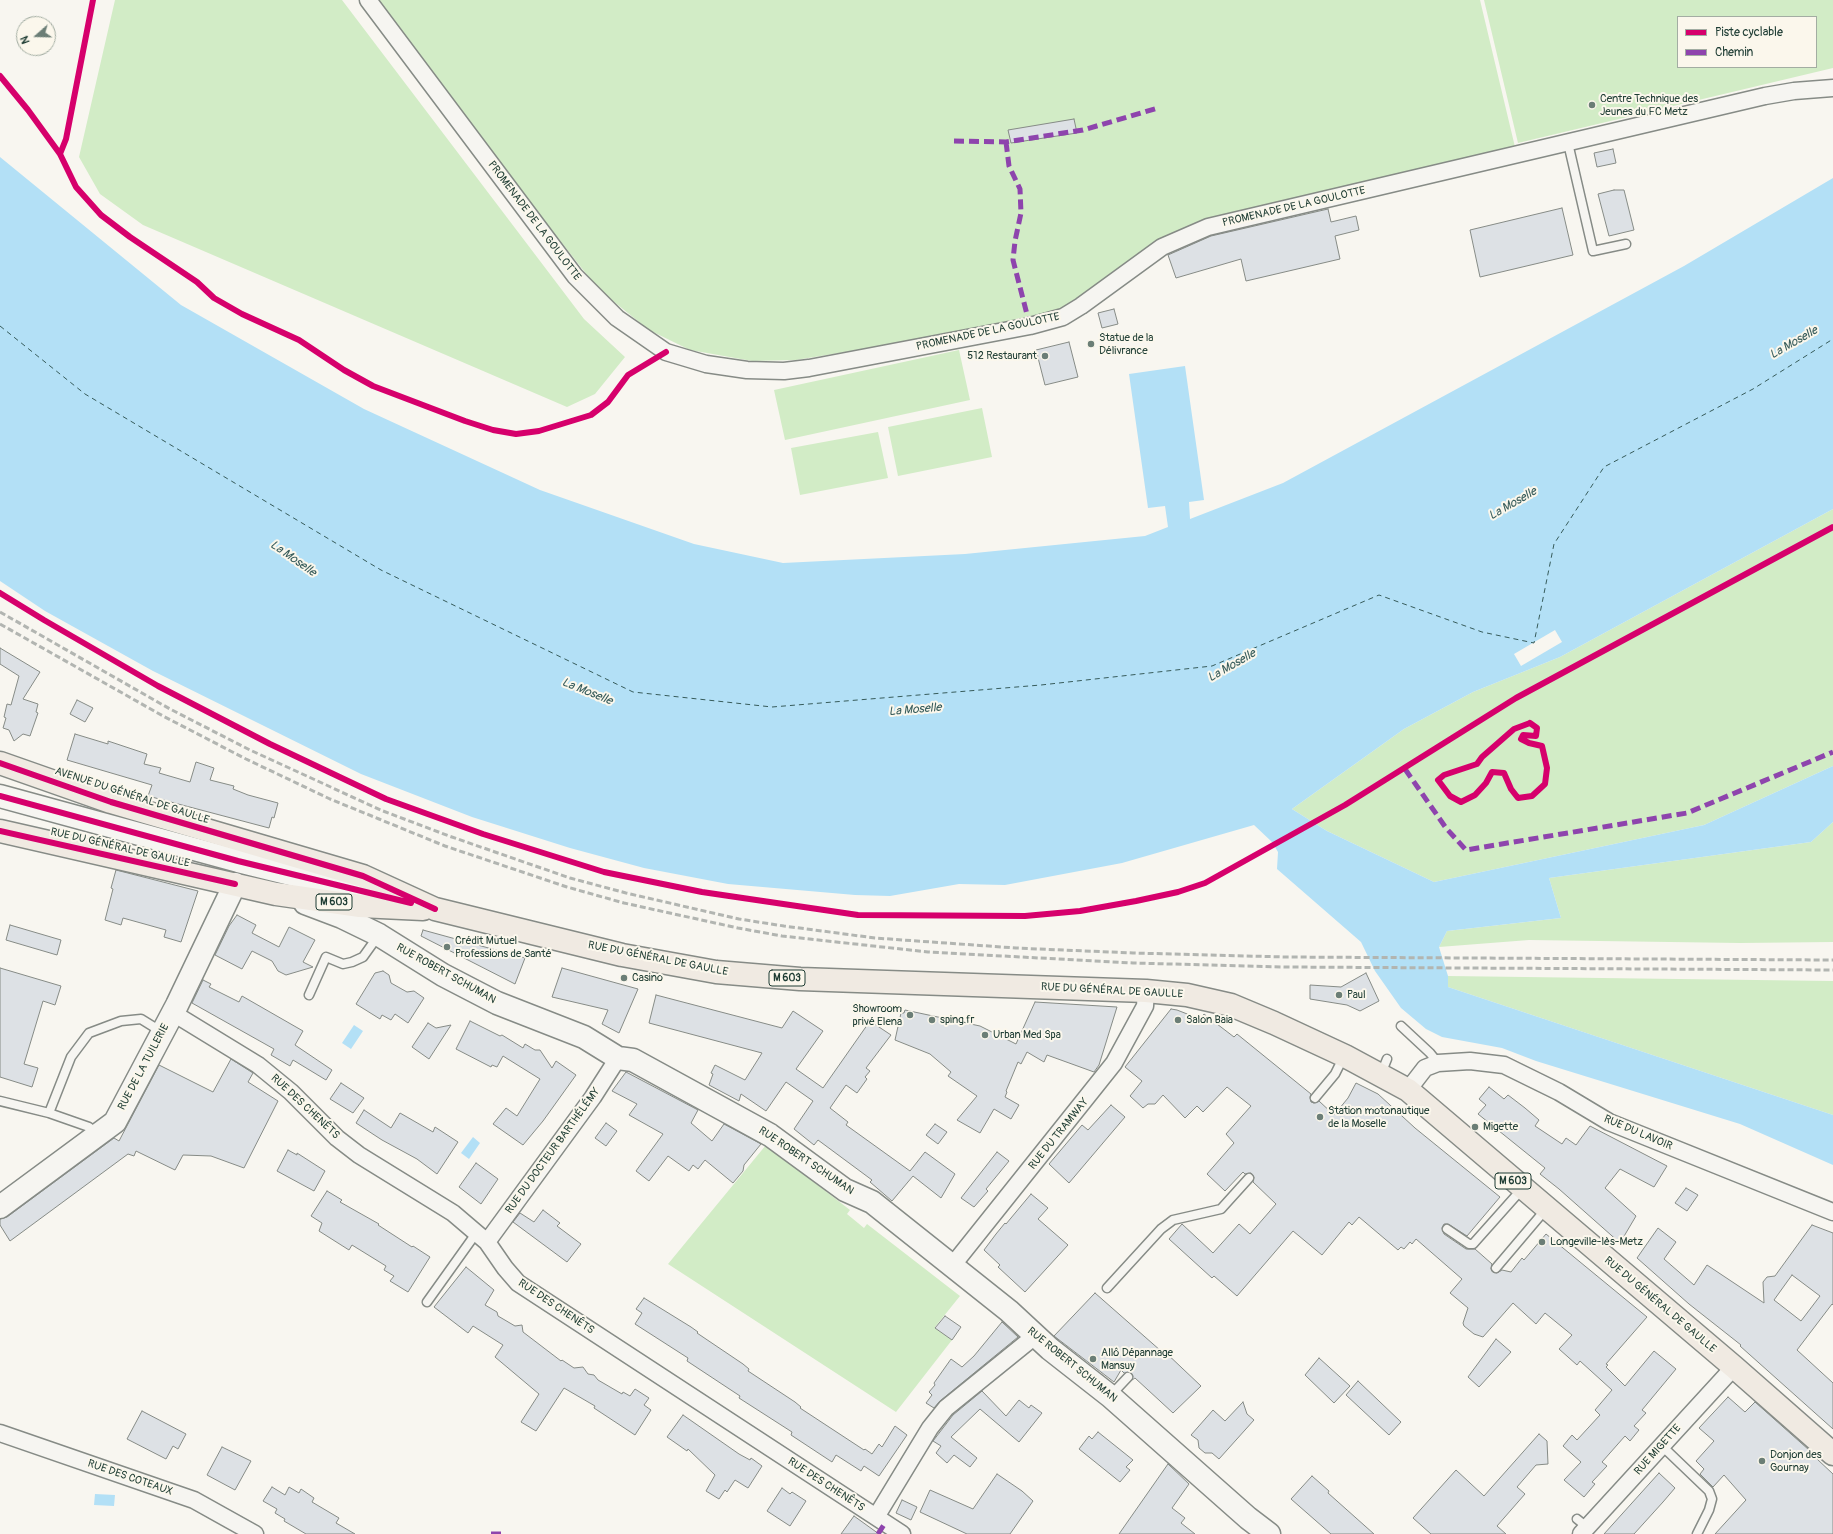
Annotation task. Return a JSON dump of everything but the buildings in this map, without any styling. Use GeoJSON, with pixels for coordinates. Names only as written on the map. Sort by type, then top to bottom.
{"type":"FeatureCollection","features":[{"type":"Feature","properties":{"kind":"main road","name":"AVENUE DU GÉNÉRAL DE GAULLE"},"geometry":{"type":"LineString","coordinates":[[0,763],[112,802],[258,846]]}},
{"type":"Feature","properties":{"kind":"main road","name":"RUE DU GÉNÉRAL DE GAULLE"},"geometry":{"type":"LineString","coordinates":[[0,831],[276,894],[360,906],[435,909]]}},
{"type":"Feature","properties":{"kind":"main road","name":"RUE DU GÉNÉRAL DE GAULLE"},"geometry":{"type":"LineString","coordinates":[[258,846],[363,876],[435,909],[622,955],[716,972],[800,979],[1146,991],[1187,995],[1231,1006],[1274,1023],[1345,1056],[1384,1067],[1408,1090],[1734,1367],[1833,1454]]}},
{"type":"Feature","properties":{"kind":"street","name":"PROMENADE DE LA GOULOTTE"},"geometry":{"type":"LineString","coordinates":[[368,0],[575,276],[616,318],[666,352],[706,364],[747,370],[784,371],[808,368],[1030,326],[1063,317],[1081,306],[1162,247],[1208,228],[1765,96],[1794,91],[1833,88]]}},
{"type":"Feature","properties":{"kind":"street"},"geometry":{"type":"LineString","coordinates":[[0,796],[238,861],[435,909]]}},
{"type":"Feature","properties":{"kind":"street","name":"RUE DE LA TUILERIE"},"geometry":{"type":"LineString","coordinates":[[0,1207],[115,1122],[173,1013],[235,884]]}},
{"type":"Feature","properties":{"kind":"street","name":"RUE ROBERT SCHUMAN"},"geometry":{"type":"LineString","coordinates":[[276,894],[317,907],[379,935],[443,975],[497,1003],[584,1037],[618,1058],[633,1060],[770,1135],[845,1190],[872,1202],[1009,1311],[1110,1396],[1248,1518],[1269,1534]]}},
{"type":"Feature","properties":{"kind":"street","name":"RUE DU TRAMWAY"},"geometry":{"type":"LineString","coordinates":[[952,1266],[1114,1063],[1145,1006],[1146,991]]}},
{"type":"Feature","properties":{"kind":"street","name":"RUE DES CHENÊTS"},"geometry":{"type":"LineString","coordinates":[[173,1013],[258,1065],[291,1092],[337,1138],[359,1155],[453,1213],[482,1237],[518,1283],[902,1534]]}},
{"type":"Feature","properties":{"kind":"street","name":"RUE DU DOCTEUR BARTHÉLÉMY"},"geometry":{"type":"LineString","coordinates":[[482,1237],[593,1097],[618,1058]]}},
{"type":"Feature","properties":{"kind":"street","name":"RUE DU LAVOIR"},"geometry":{"type":"LineString","coordinates":[[1408,1090],[1425,1068],[1438,1063],[1470,1061],[1504,1065],[1558,1092],[1609,1122],[1833,1212]]}},
{"type":"Feature","properties":{"kind":"street"},"geometry":{"type":"LineString","coordinates":[[876,1517],[930,1428],[946,1408],[1047,1342]]}},
{"type":"Feature","properties":{"kind":"street","name":"RUE MIGETTE"},"geometry":{"type":"LineString","coordinates":[[1582,1527],[1662,1446],[1734,1367]]}},
{"type":"Feature","properties":{"kind":"street","name":"RUE DES COTEAUX"},"geometry":{"type":"LineString","coordinates":[[0,1433],[194,1500],[255,1534]]}},
{"type":"Feature","properties":{"kind":"lane"},"geometry":{"type":"LineString","coordinates":[[1568,143],[1593,251],[1626,244]]}},
{"type":"Feature","properties":{"kind":"lane"},"geometry":{"type":"LineString","coordinates":[[309,994],[326,957],[343,964],[352,962],[363,957],[379,935]]}},
{"type":"Feature","properties":{"kind":"lane"},"geometry":{"type":"LineString","coordinates":[[49,1113],[71,1057],[89,1033],[121,1021],[141,1019],[163,1032]]}},
{"type":"Feature","properties":{"kind":"lane"},"geometry":{"type":"LineString","coordinates":[[1401,1026],[1430,1053],[1438,1063]]}},
{"type":"Feature","properties":{"kind":"lane"},"geometry":{"type":"LineString","coordinates":[[1315,1098],[1335,1074],[1345,1056]]}},
{"type":"Feature","properties":{"kind":"lane"},"geometry":{"type":"LineString","coordinates":[[0,1101],[49,1113],[89,1127],[96,1136]]}},
{"type":"Feature","properties":{"kind":"lane"},"geometry":{"type":"LineString","coordinates":[[1107,1288],[1161,1229],[1173,1220],[1221,1209],[1249,1178]]}},
{"type":"Feature","properties":{"kind":"lane"},"geometry":{"type":"LineString","coordinates":[[1447,1229],[1469,1244],[1473,1244],[1522,1188]]}},
{"type":"Feature","properties":{"kind":"lane"},"geometry":{"type":"LineString","coordinates":[[1496,1268],[1547,1209]]}},
{"type":"Feature","properties":{"kind":"lane"},"geometry":{"type":"LineString","coordinates":[[427,1302],[482,1237]]}},
{"type":"Feature","properties":{"kind":"lane"},"geometry":{"type":"LineString","coordinates":[[1110,1396],[1128,1377]]}},
{"type":"Feature","properties":{"kind":"lane"},"geometry":{"type":"LineString","coordinates":[[1662,1446],[1709,1491],[1712,1499],[1709,1510],[1697,1534]]}},
{"type":"Feature","properties":{"kind":"green space"},"geometry":{"type":"Polygon","coordinates":[[[115,0],[342,0],[584,319],[625,357],[595,394],[567,407],[143,225],[100,194],[79,157],[115,0]]]}},
{"type":"Feature","properties":{"kind":"green space"},"geometry":{"type":"Polygon","coordinates":[[[376,0],[1480,0],[1515,147],[1240,212],[1188,226],[1159,242],[1078,301],[1043,315],[901,343],[796,360],[752,361],[690,350],[649,330],[598,289],[450,100],[376,0]]]}},
{"type":"Feature","properties":{"kind":"green space","name":"Centre Technique des Jeunes du FC Metz"},"geometry":{"type":"Polygon","coordinates":[[[1484,0],[1833,0],[1833,68],[1518,143],[1484,0]]]}},
{"type":"Feature","properties":{"kind":"green space"},"geometry":{"type":"Polygon","coordinates":[[[959,350],[970,400],[785,440],[774,390],[959,350]]]}},
{"type":"Feature","properties":{"kind":"green space"},"geometry":{"type":"Polygon","coordinates":[[[982,408],[992,457],[898,476],[888,427],[982,408]]]}},
{"type":"Feature","properties":{"kind":"green space"},"geometry":{"type":"Polygon","coordinates":[[[878,432],[888,478],[800,495],[791,448],[878,432]]]}},
{"type":"Feature","properties":{"kind":"green space"},"geometry":{"type":"Polygon","coordinates":[[[1833,509],[1833,766],[1704,825],[1434,882],[1327,831],[1292,809],[1404,729],[1473,692],[1560,657],[1833,509]]]}},
{"type":"Feature","properties":{"kind":"green space"},"geometry":{"type":"Polygon","coordinates":[[[1833,822],[1833,942],[1740,943],[1529,940],[1439,947],[1447,931],[1561,918],[1549,878],[1811,842],[1833,822]]]}},
{"type":"Feature","properties":{"kind":"green space"},"geometry":{"type":"Polygon","coordinates":[[[1448,976],[1833,981],[1833,1115],[1448,987],[1448,976]]]}},
{"type":"Feature","properties":{"kind":"green space"},"geometry":{"type":"Polygon","coordinates":[[[766,1145],[850,1210],[847,1214],[864,1228],[867,1224],[960,1296],[935,1327],[952,1340],[896,1412],[668,1264],[766,1145]]]}},
{"type":"Feature","properties":{"kind":"water","name":"La Moselle"},"geometry":{"type":"Polygon","coordinates":[[[0,157],[181,305],[364,409],[540,490],[694,544],[783,563],[965,554],[1145,536],[1168,527],[1165,506],[1148,508],[1129,374],[1185,366],[1204,500],[1189,502],[1190,519],[1283,483],[1684,266],[1833,178],[1833,509],[1560,657],[1473,692],[1404,729],[1292,809],[1327,831],[1434,882],[1704,825],[1833,766],[1833,822],[1811,842],[1549,878],[1561,918],[1447,931],[1439,947],[1448,976],[1448,987],[1833,1115],[1833,1165],[1740,1124],[1536,1061],[1502,1048],[1442,1037],[1426,1029],[1401,1008],[1375,971],[1361,942],[1277,869],[1278,852],[1272,842],[1254,825],[1122,863],[1005,885],[959,884],[890,896],[855,895],[728,884],[644,868],[570,848],[472,817],[361,774],[153,671],[45,611],[0,581],[0,157]]]}},
{"type":"Feature","properties":{"kind":"water"},"geometry":{"type":"Polygon","coordinates":[[[354,1025],[363,1031],[351,1049],[342,1043],[354,1025]]]}},
{"type":"Feature","properties":{"kind":"water"},"geometry":{"type":"Polygon","coordinates":[[[473,1137],[480,1143],[469,1159],[461,1153],[473,1137]]]}},
{"type":"Feature","properties":{"kind":"water"},"geometry":{"type":"Polygon","coordinates":[[[95,1494],[115,1495],[114,1506],[94,1505],[95,1494]]]}},
{"type":"Feature","properties":{"kind":"pier"},"geometry":{"type":"Polygon","coordinates":[[[1555,630],[1562,642],[1521,666],[1514,654],[1555,630]]]}},
{"type":"Feature","properties":{"kind":"ferry route"},"geometry":{"type":"LineString","coordinates":[[0,326],[85,394],[381,570],[633,692],[772,707],[1041,685],[1212,666],[1379,595],[1482,632],[1534,643],[1554,544],[1604,467],[1753,389],[1833,339]]}},
{"type":"Feature","properties":{"kind":"railway"},"geometry":{"type":"LineString","coordinates":[[0,612],[170,709],[250,750],[383,811],[449,836],[570,878],[626,893],[739,919],[875,938],[1016,948],[1133,953],[1286,957],[1833,960]]}},
{"type":"Feature","properties":{"kind":"railway"},"geometry":{"type":"LineString","coordinates":[[0,624],[163,716],[246,759],[330,799],[445,846],[567,887],[624,903],[738,928],[782,936],[928,952],[1133,963],[1285,967],[1833,970]]}},
{"type":"Feature","properties":{"kind":"marked path"},"geometry":{"type":"LineString","coordinates":[[954,141],[1006,142],[1083,130],[1158,108]]}},
{"type":"Feature","properties":{"kind":"marked path"},"geometry":{"type":"LineString","coordinates":[[1006,142],[1009,166],[1020,189],[1021,213],[1015,241],[1013,260],[1030,326]]}},
{"type":"Feature","properties":{"kind":"marked path"},"geometry":{"type":"LineString","coordinates":[[1405,769],[1446,828],[1466,850],[1687,813],[1833,752]]}},
{"type":"Feature","properties":{"kind":"marked path"},"geometry":{"type":"LineString","coordinates":[[878,1534],[885,1523]]}},
{"type":"Feature","properties":{"kind":"marked path"},"geometry":{"type":"LineString","coordinates":[[491,1534],[502,1534]]}},
{"type":"Feature","properties":{"kind":"cycle path"},"geometry":{"type":"LineString","coordinates":[[60,154],[66,139],[93,0]]}},
{"type":"Feature","properties":{"kind":"cycle path"},"geometry":{"type":"LineString","coordinates":[[0,76],[28,110],[60,154],[76,187],[101,215],[130,237],[197,282],[214,298],[242,314],[299,340],[344,370],[373,386],[465,421],[493,430],[516,434],[539,431],[591,415],[608,402],[628,375],[666,352]]}},
{"type":"Feature","properties":{"kind":"cycle path"},"geometry":{"type":"LineString","coordinates":[[0,593],[158,686],[270,744],[386,799],[483,834],[604,872],[702,892],[858,915],[1025,916],[1080,911],[1136,901],[1178,892],[1205,883],[1345,805],[1516,698],[1833,527]]}},
{"type":"Feature","properties":{"kind":"cycle path"},"geometry":{"type":"LineString","coordinates":[[1530,723],[1537,728],[1536,736],[1523,735],[1521,739],[1529,743],[1542,746],[1547,768],[1545,784],[1532,796],[1518,798],[1511,789],[1504,773],[1492,772],[1486,783],[1475,795],[1461,802],[1450,796],[1438,780],[1444,775],[1477,764],[1482,757],[1514,729],[1530,723]]}},
{"type":"Feature","properties":{"kind":"cycle path"},"geometry":{"type":"LineString","coordinates":[[0,763],[111,802],[363,876],[435,909]]}},
{"type":"Feature","properties":{"kind":"cycle path"},"geometry":{"type":"LineString","coordinates":[[0,796],[238,861],[411,903]]}},
{"type":"Feature","properties":{"kind":"cycle path"},"geometry":{"type":"LineString","coordinates":[[0,831],[235,884]]}},
{"type":"Feature","properties":{"kind":"place","name":"Centre Technique des Jeunes du FC Metz"},"geometry":{"type":"Point","coordinates":[1592,105]}},
{"type":"Feature","properties":{"kind":"place","name":"Statue de la Délivrance"},"geometry":{"type":"Point","coordinates":[1091,344]}},
{"type":"Feature","properties":{"kind":"place","name":"512 Restaurant"},"geometry":{"type":"Point","coordinates":[1045,356]}},
{"type":"Feature","properties":{"kind":"place","name":"Crédit Mutuel Professions de Santé"},"geometry":{"type":"Point","coordinates":[447,947]}},
{"type":"Feature","properties":{"kind":"place","name":"Casino"},"geometry":{"type":"Point","coordinates":[624,978]}},
{"type":"Feature","properties":{"kind":"place","name":"Paul"},"geometry":{"type":"Point","coordinates":[1339,995]}},
{"type":"Feature","properties":{"kind":"place","name":"Showroom privé Elena"},"geometry":{"type":"Point","coordinates":[910,1015]}},
{"type":"Feature","properties":{"kind":"place","name":"sping.fr"},"geometry":{"type":"Point","coordinates":[932,1020]}},
{"type":"Feature","properties":{"kind":"place","name":"Salon Baia"},"geometry":{"type":"Point","coordinates":[1178,1020]}},
{"type":"Feature","properties":{"kind":"place","name":"Urban Med Spa"},"geometry":{"type":"Point","coordinates":[985,1035]}},
{"type":"Feature","properties":{"kind":"place","name":"Station motonautique de la Moselle"},"geometry":{"type":"Point","coordinates":[1320,1117]}},
{"type":"Feature","properties":{"kind":"place","name":"Migette"},"geometry":{"type":"Point","coordinates":[1475,1127]}},
{"type":"Feature","properties":{"kind":"place","name":"Longeville-lès-Metz"},"geometry":{"type":"Point","coordinates":[1542,1242]}},
{"type":"Feature","properties":{"kind":"place","name":"Allô Dépannage Mansuy"},"geometry":{"type":"Point","coordinates":[1093,1359]}},
{"type":"Feature","properties":{"kind":"place","name":"Donjon des Gournay"},"geometry":{"type":"Point","coordinates":[1762,1461]}}]}
